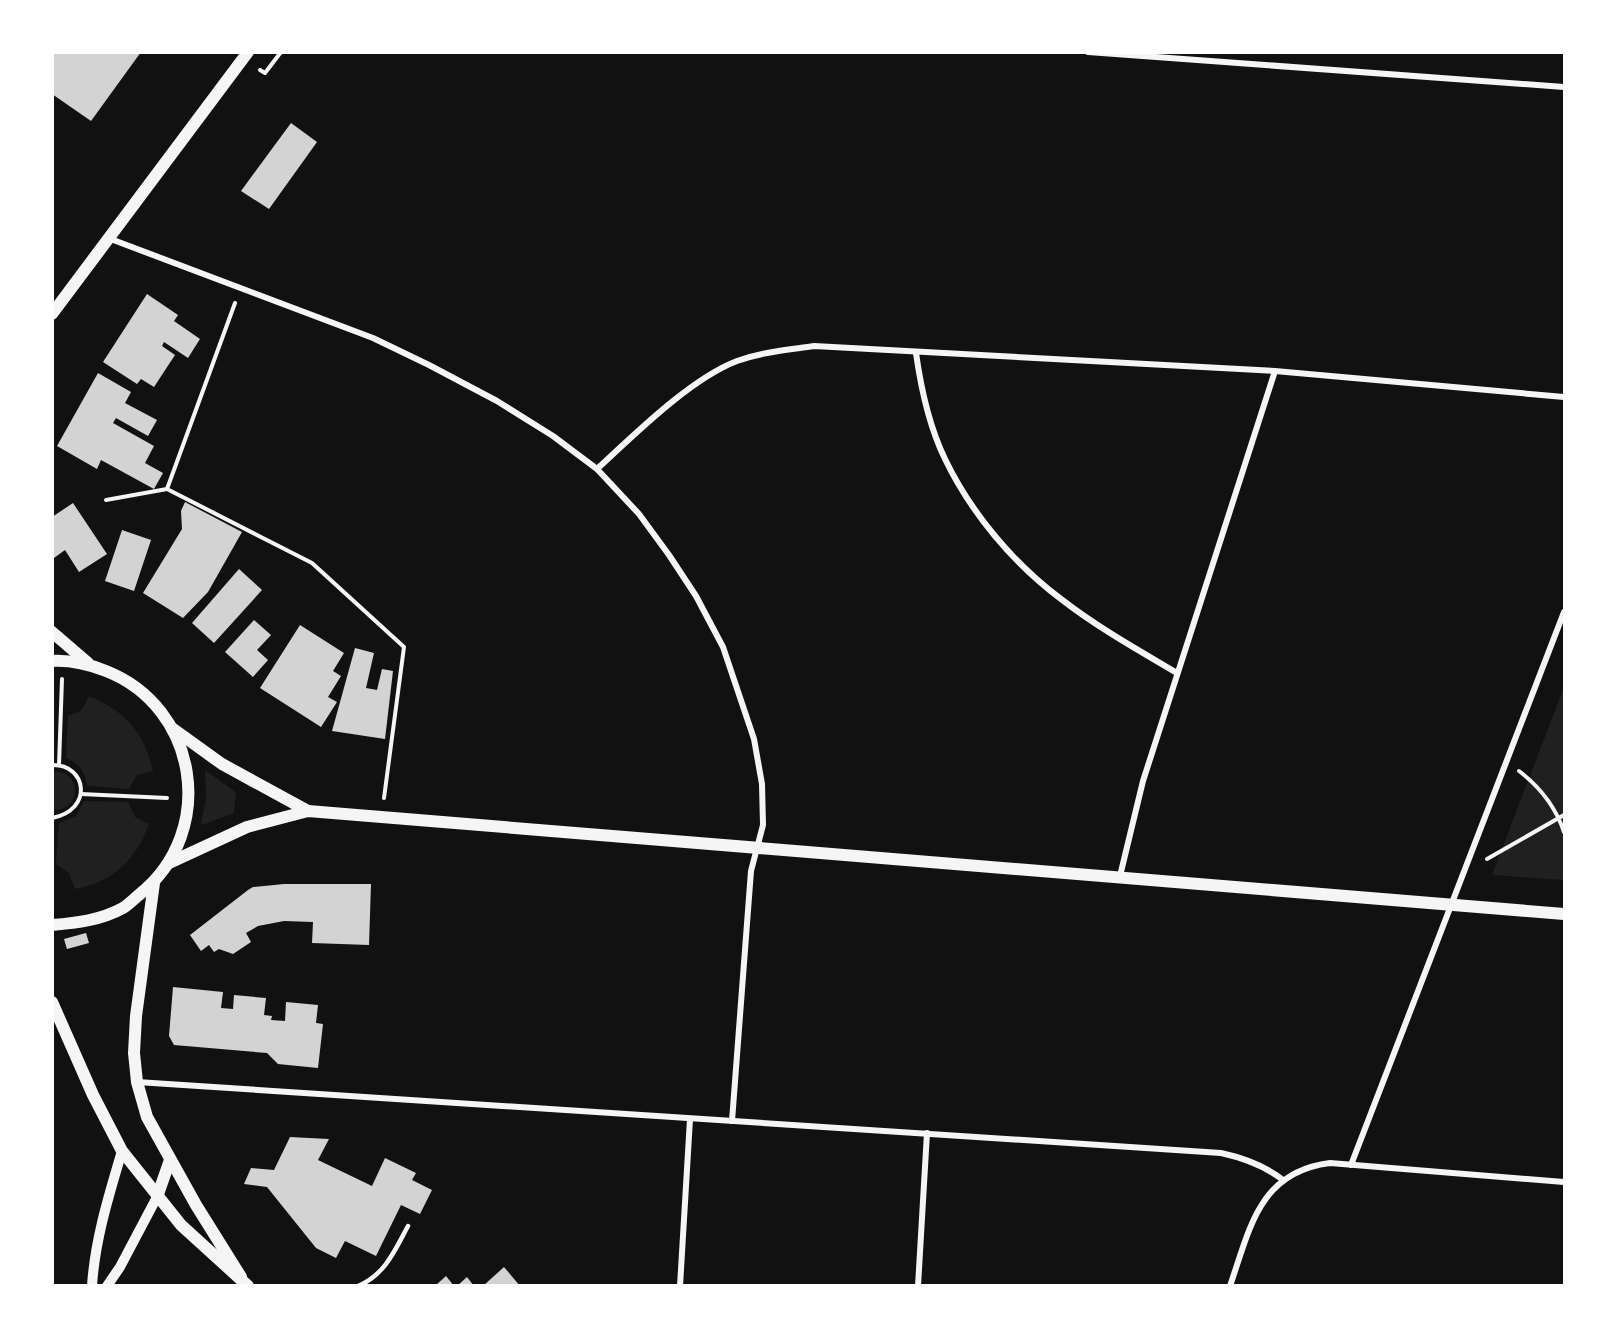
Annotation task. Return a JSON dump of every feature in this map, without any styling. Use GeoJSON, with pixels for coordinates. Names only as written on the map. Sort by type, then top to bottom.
{"type":"FeatureCollection","features":[{"type":"Feature","properties":{"kind":"main road"},"geometry":{"type":"LineString","coordinates":[[52,314],[248,52]]}},
{"type":"Feature","properties":{"kind":"main road"},"geometry":{"type":"LineString","coordinates":[[52,632],[89,664]]}},
{"type":"Feature","properties":{"kind":"main road"},"geometry":{"type":"LineString","coordinates":[[52,925],[86,922],[123,908],[154,883],[169,863],[183,833],[189,800],[186,763],[172,728],[151,699],[122,677],[89,664],[58,661]]}},
{"type":"Feature","properties":{"kind":"main road"},"geometry":{"type":"LineString","coordinates":[[172,728],[222,764],[308,810]]}},
{"type":"Feature","properties":{"kind":"main road"},"geometry":{"type":"LineString","coordinates":[[169,863],[247,827],[308,810],[1564,914]]}},
{"type":"Feature","properties":{"kind":"main road"},"geometry":{"type":"LineString","coordinates":[[154,883],[136,1016],[134,1053],[137,1082],[147,1117],[170,1160],[245,1281]]}},
{"type":"Feature","properties":{"kind":"main road"},"geometry":{"type":"LineString","coordinates":[[52,1002],[93,1095],[122,1151],[181,1225],[245,1281]]}},
{"type":"Feature","properties":{"kind":"main road"},"geometry":{"type":"LineString","coordinates":[[157,1197],[170,1160]]}},
{"type":"Feature","properties":{"kind":"street"},"geometry":{"type":"LineString","coordinates":[[1088,52],[1564,87]]}},
{"type":"Feature","properties":{"kind":"street"},"geometry":{"type":"LineString","coordinates":[[108,238],[372,338],[497,401],[553,436],[597,469],[639,514],[669,555],[696,596],[723,647],[754,739],[762,784],[763,825],[751,871],[732,1120]]}},
{"type":"Feature","properties":{"kind":"street"},"geometry":{"type":"LineString","coordinates":[[597,469],[666,408],[704,379],[735,362],[766,352],[814,346],[1275,371],[1564,397]]}},
{"type":"Feature","properties":{"kind":"street"},"geometry":{"type":"LineString","coordinates":[[916,353],[925,402],[945,459],[992,532],[1018,561],[1061,599],[1177,672]]}},
{"type":"Feature","properties":{"kind":"street"},"geometry":{"type":"LineString","coordinates":[[1120,876],[1143,781],[1275,371]]}},
{"type":"Feature","properties":{"kind":"street"},"geometry":{"type":"LineString","coordinates":[[1350,1165],[1564,612]]}},
{"type":"Feature","properties":{"kind":"street"},"geometry":{"type":"LineString","coordinates":[[137,1082],[1221,1153],[1253,1162],[1283,1180]]}},
{"type":"Feature","properties":{"kind":"street"},"geometry":{"type":"LineString","coordinates":[[680,1286],[690,1119]]}},
{"type":"Feature","properties":{"kind":"street"},"geometry":{"type":"LineString","coordinates":[[918,1286],[927,1134]]}},
{"type":"Feature","properties":{"kind":"street"},"geometry":{"type":"LineString","coordinates":[[92,1286],[94,1259],[122,1151]]}},
{"type":"Feature","properties":{"kind":"street"},"geometry":{"type":"LineString","coordinates":[[1230,1286],[1254,1218],[1264,1201],[1283,1180],[1296,1171],[1311,1166],[1330,1163],[1564,1182]]}},
{"type":"Feature","properties":{"kind":"street"},"geometry":{"type":"LineString","coordinates":[[106,1286],[120,1267],[157,1197]]}},
{"type":"Feature","properties":{"kind":"lane"},"geometry":{"type":"LineString","coordinates":[[358,1286],[368,1282],[384,1269],[408,1226]]}},
{"type":"Feature","properties":{"kind":"path"},"geometry":{"type":"LineString","coordinates":[[167,489],[240,289]]}},
{"type":"Feature","properties":{"kind":"path"},"geometry":{"type":"LineString","coordinates":[[106,500],[167,489],[312,563],[404,647],[381,817]]}},
{"type":"Feature","properties":{"kind":"path"},"geometry":{"type":"LineString","coordinates":[[58,661],[59,765]]}},
{"type":"Feature","properties":{"kind":"path"},"geometry":{"type":"LineString","coordinates":[[52,765],[59,765],[73,772],[78,778],[81,794],[75,809],[60,817],[52,818]]}},
{"type":"Feature","properties":{"kind":"path"},"geometry":{"type":"LineString","coordinates":[[1506,765],[1532,781],[1560,818],[1564,832]]}},
{"type":"Feature","properties":{"kind":"path"},"geometry":{"type":"LineString","coordinates":[[81,794],[189,800]]}},
{"type":"Feature","properties":{"kind":"path"},"geometry":{"type":"LineString","coordinates":[[1464,872],[1564,815]]}},
{"type":"Feature","properties":{"kind":"shaded area"},"geometry":{"type":"Polygon","coordinates":[[[1564,687],[1564,880],[1492,875],[1564,687]]]}},
{"type":"Feature","properties":{"kind":"shaded area"},"geometry":{"type":"Polygon","coordinates":[[[89,696],[113,708],[123,716],[145,745],[153,771],[137,775],[129,789],[87,786],[81,769],[66,758],[68,716],[82,710],[89,696]]]}},
{"type":"Feature","properties":{"kind":"shaded area"},"geometry":{"type":"Polygon","coordinates":[[[205,770],[236,792],[234,813],[202,825],[206,799],[205,770]]]}},
{"type":"Feature","properties":{"kind":"shaded area"},"geometry":{"type":"Polygon","coordinates":[[[52,771],[62,772],[73,783],[74,798],[63,809],[53,810],[52,771]]]}},
{"type":"Feature","properties":{"kind":"shaded area"},"geometry":{"type":"Polygon","coordinates":[[[84,801],[128,802],[135,817],[149,824],[144,837],[130,859],[112,875],[89,886],[75,889],[69,873],[56,864],[59,823],[76,816],[84,801]]]}},
{"type":"Feature","properties":{"kind":"building"},"geometry":{"type":"Polygon","coordinates":[[[52,52],[141,52],[91,121],[52,94],[52,52]]]}},
{"type":"Feature","properties":{"kind":"building"},"geometry":{"type":"Polygon","coordinates":[[[291,123],[317,142],[269,209],[241,191],[291,123]]]}},
{"type":"Feature","properties":{"kind":"building"},"geometry":{"type":"Polygon","coordinates":[[[147,294],[178,315],[174,321],[200,339],[188,358],[164,342],[162,346],[175,355],[154,387],[141,379],[137,384],[103,362],[147,294]]]}},
{"type":"Feature","properties":{"kind":"building"},"geometry":{"type":"Polygon","coordinates":[[[98,373],[131,392],[125,403],[157,420],[148,436],[116,418],[113,423],[154,446],[145,463],[163,473],[154,489],[101,460],[97,469],[57,446],[98,373]]]}},
{"type":"Feature","properties":{"kind":"building"},"geometry":{"type":"Polygon","coordinates":[[[185,502],[242,532],[208,592],[183,618],[143,593],[182,529],[181,511],[185,502]]]}},
{"type":"Feature","properties":{"kind":"building"},"geometry":{"type":"Polygon","coordinates":[[[73,503],[107,554],[79,572],[65,550],[54,558],[52,555],[52,517],[73,503]]]}},
{"type":"Feature","properties":{"kind":"building"},"geometry":{"type":"Polygon","coordinates":[[[122,530],[151,540],[134,591],[105,581],[122,530]]]}},
{"type":"Feature","properties":{"kind":"building"},"geometry":{"type":"Polygon","coordinates":[[[239,569],[262,590],[214,643],[192,623],[239,569]]]}},
{"type":"Feature","properties":{"kind":"building"},"geometry":{"type":"Polygon","coordinates":[[[254,620],[271,635],[257,650],[268,660],[253,677],[225,652],[254,620]]]}},
{"type":"Feature","properties":{"kind":"building"},"geometry":{"type":"Polygon","coordinates":[[[300,625],[344,653],[333,671],[341,676],[328,697],[337,702],[321,727],[260,688],[300,625]]]}},
{"type":"Feature","properties":{"kind":"building"},"geometry":{"type":"Polygon","coordinates":[[[355,648],[374,653],[366,688],[377,690],[382,669],[393,671],[385,739],[332,731],[355,648]]]}},
{"type":"Feature","properties":{"kind":"building"},"geometry":{"type":"Polygon","coordinates":[[[284,884],[371,884],[369,945],[312,943],[313,922],[284,921],[258,926],[246,933],[251,942],[233,954],[219,949],[214,952],[209,945],[201,951],[190,935],[253,887],[284,884]]]}},
{"type":"Feature","properties":{"kind":"building"},"geometry":{"type":"Polygon","coordinates":[[[86,933],[89,943],[67,949],[64,939],[86,933]]]}},
{"type":"Feature","properties":{"kind":"building"},"geometry":{"type":"Polygon","coordinates":[[[173,987],[223,992],[221,1008],[233,1009],[234,995],[266,998],[264,1015],[272,1016],[271,1020],[285,1021],[286,1002],[318,1005],[316,1023],[323,1024],[318,1068],[278,1064],[267,1053],[174,1045],[169,1036],[173,987]]]}},
{"type":"Feature","properties":{"kind":"building"},"geometry":{"type":"Polygon","coordinates":[[[290,1137],[329,1139],[318,1160],[372,1186],[385,1158],[416,1173],[412,1180],[432,1190],[420,1214],[401,1205],[376,1256],[345,1241],[336,1258],[316,1248],[267,1187],[244,1184],[251,1168],[274,1170],[290,1137]]]}},
{"type":"Feature","properties":{"kind":"building"},"geometry":{"type":"Polygon","coordinates":[[[504,1267],[520,1286],[483,1286],[504,1267]]]}},
{"type":"Feature","properties":{"kind":"building"},"geometry":{"type":"Polygon","coordinates":[[[446,1276],[454,1286],[435,1286],[446,1276]]]}},
{"type":"Feature","properties":{"kind":"building"},"geometry":{"type":"Polygon","coordinates":[[[467,1277],[474,1286],[457,1286],[467,1277]]]}}]}
